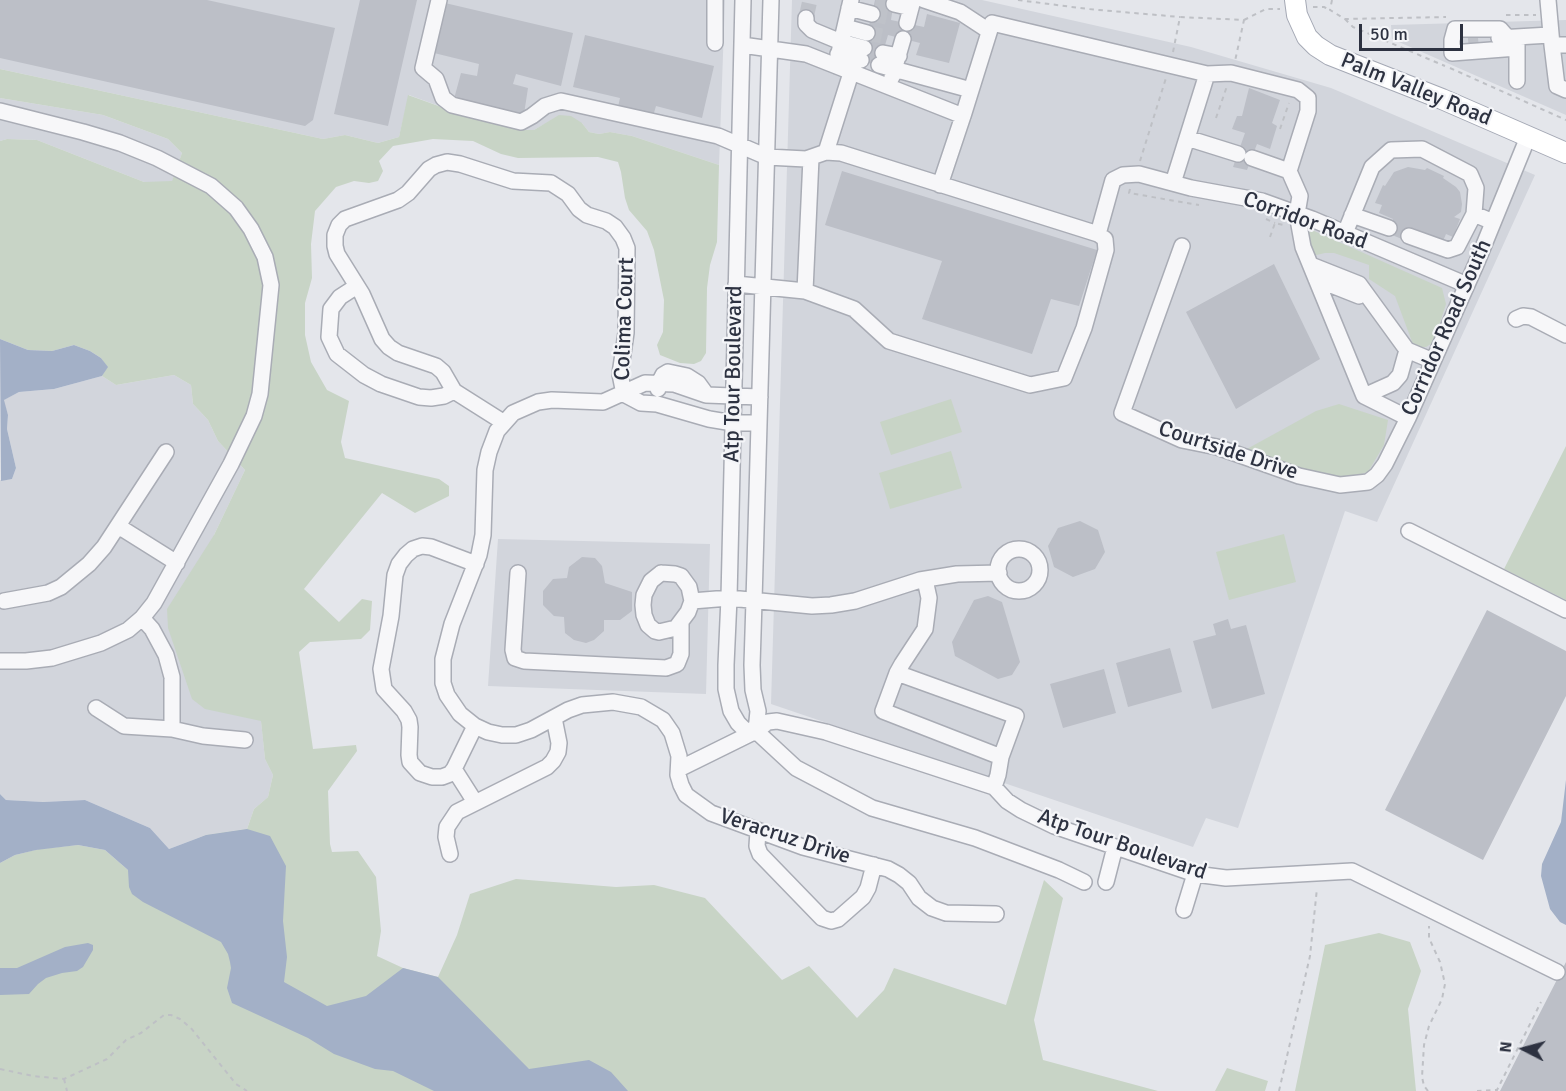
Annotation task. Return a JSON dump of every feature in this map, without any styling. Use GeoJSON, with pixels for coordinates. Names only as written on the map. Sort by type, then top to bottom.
{"type":"FeatureCollection","features":[{"type":"Feature","properties":{"kind":"main road","name":"Palm Valley Road"},"geometry":{"type":"LineString","coordinates":[[1295,0],[1297,15],[1307,37],[1330,55],[1442,99],[1566,153]]}},
{"type":"Feature","properties":{"kind":"street"},"geometry":{"type":"LineString","coordinates":[[439,0],[423,68],[436,79],[443,98],[452,105],[521,122],[545,106],[561,100],[718,136],[767,157],[841,153],[1098,234],[1105,239],[1106,250],[1084,328],[1064,378],[1030,385],[889,341],[854,309],[805,291],[736,284]]}},
{"type":"Feature","properties":{"kind":"street"},"geometry":{"type":"LineString","coordinates":[[713,0],[715,43]]}},
{"type":"Feature","properties":{"kind":"street","name":"Atp Tour Boulevard"},"geometry":{"type":"LineString","coordinates":[[743,0],[726,689],[731,711],[738,723],[745,730],[756,732]]}},
{"type":"Feature","properties":{"kind":"street","name":"Atp Tour Boulevard"},"geometry":{"type":"LineString","coordinates":[[756,732],[758,711],[753,690],[752,665],[771,0]]}},
{"type":"Feature","properties":{"kind":"street"},"geometry":{"type":"LineString","coordinates":[[805,291],[818,155],[851,73],[840,47],[850,4],[872,14]]}},
{"type":"Feature","properties":{"kind":"street"},"geometry":{"type":"LineString","coordinates":[[1548,8],[1556,41],[1557,86],[1566,90]]}},
{"type":"Feature","properties":{"kind":"street"},"geometry":{"type":"LineString","coordinates":[[892,11],[960,12],[989,31]]}},
{"type":"Feature","properties":{"kind":"street"},"geometry":{"type":"LineString","coordinates":[[742,45],[806,54],[840,47],[864,47],[840,47],[812,30],[806,24],[806,18]]}},
{"type":"Feature","properties":{"kind":"street"},"geometry":{"type":"LineString","coordinates":[[940,185],[958,115],[971,90],[992,23],[1207,74],[1231,73],[1298,90],[1308,99],[1308,111],[1289,171],[1300,196],[1298,214],[1303,247],[1364,396],[1408,418]]}},
{"type":"Feature","properties":{"kind":"street"},"geometry":{"type":"LineString","coordinates":[[1514,41],[1452,53],[1455,29],[1500,29],[1514,41],[1517,81]]}},
{"type":"Feature","properties":{"kind":"street"},"geometry":{"type":"LineString","coordinates":[[888,88],[897,63],[897,39]]}},
{"type":"Feature","properties":{"kind":"street"},"geometry":{"type":"LineString","coordinates":[[1452,40],[1556,41]]}},
{"type":"Feature","properties":{"kind":"street"},"geometry":{"type":"LineString","coordinates":[[881,59],[971,90]]}},
{"type":"Feature","properties":{"kind":"street"},"geometry":{"type":"LineString","coordinates":[[851,73],[958,115]]}},
{"type":"Feature","properties":{"kind":"street"},"geometry":{"type":"LineString","coordinates":[[1173,183],[1207,74]]}},
{"type":"Feature","properties":{"kind":"street"},"geometry":{"type":"LineString","coordinates":[[0,111],[120,143],[157,158],[211,186],[236,208],[251,229],[265,257],[271,285],[260,394],[254,416],[231,464],[154,603],[128,630],[101,644],[52,658],[0,661]]}},
{"type":"Feature","properties":{"kind":"street","name":"Corridor Road South"},"geometry":{"type":"LineString","coordinates":[[1335,484],[1368,482],[1377,476],[1385,464],[1467,285],[1528,137]]}},
{"type":"Feature","properties":{"kind":"street"},"geometry":{"type":"LineString","coordinates":[[1187,138],[1289,171]]}},
{"type":"Feature","properties":{"kind":"street"},"geometry":{"type":"LineString","coordinates":[[1345,233],[1372,167],[1391,150],[1422,149],[1470,174],[1476,188],[1474,214],[1457,247],[1448,249],[1409,236]]}},
{"type":"Feature","properties":{"kind":"street","name":"Colima Court"},"geometry":{"type":"LineString","coordinates":[[503,422],[454,391],[443,372],[436,366],[398,353],[389,347],[382,339],[357,286],[334,246],[339,225],[345,219],[398,200],[408,193],[429,169],[447,162],[513,181],[545,182],[561,187],[587,215],[606,221],[615,227],[627,248],[626,333],[620,374],[624,394]]}},
{"type":"Feature","properties":{"kind":"street","name":"Corridor Road"},"geometry":{"type":"LineString","coordinates":[[1098,234],[1113,180],[1123,175],[1139,174],[1263,201],[1467,285]]}},
{"type":"Feature","properties":{"kind":"street"},"geometry":{"type":"LineString","coordinates":[[1474,214],[1493,222]]}},
{"type":"Feature","properties":{"kind":"street"},"geometry":{"type":"LineString","coordinates":[[1352,215],[1389,228]]}},
{"type":"Feature","properties":{"kind":"street","name":"Courtside Drive"},"geometry":{"type":"LineString","coordinates":[[1182,246],[1122,412],[1182,440],[1217,447],[1299,476],[1335,484]]}},
{"type":"Feature","properties":{"kind":"street"},"geometry":{"type":"LineString","coordinates":[[1316,278],[1359,284],[1407,350],[1433,361]]}},
{"type":"Feature","properties":{"kind":"street"},"geometry":{"type":"LineString","coordinates":[[357,286],[340,297],[331,309],[329,337],[337,354],[364,375],[381,384],[419,397],[444,396],[454,391]]}},
{"type":"Feature","properties":{"kind":"street"},"geometry":{"type":"LineString","coordinates":[[1516,319],[1523,316],[1531,317],[1566,335]]}},
{"type":"Feature","properties":{"kind":"street"},"geometry":{"type":"LineString","coordinates":[[1364,396],[1393,384],[1400,375],[1407,350]]}},
{"type":"Feature","properties":{"kind":"street"},"geometry":{"type":"LineString","coordinates":[[657,404],[659,383],[663,375],[668,372],[687,376],[698,383],[706,395]]}},
{"type":"Feature","properties":{"kind":"street"},"geometry":{"type":"LineString","coordinates":[[503,422],[513,413],[538,402],[552,400],[603,402],[645,383],[674,384],[706,395],[760,397]]}},
{"type":"Feature","properties":{"kind":"street"},"geometry":{"type":"LineString","coordinates":[[683,412],[689,390]]}},
{"type":"Feature","properties":{"kind":"street"},"geometry":{"type":"LineString","coordinates":[[624,394],[641,403],[657,404],[709,419],[733,423],[759,423]]}},
{"type":"Feature","properties":{"kind":"street","name":"Veracruz Drive"},"geometry":{"type":"LineString","coordinates":[[503,422],[489,452],[485,470],[483,535],[476,564],[452,624],[441,671],[452,705],[460,714],[475,726],[495,734],[516,735],[582,705],[613,702],[641,707],[663,720],[672,733],[677,745],[681,785],[686,795],[694,802],[722,818],[803,848],[888,869],[899,875],[919,898],[932,908],[946,913],[996,914]]}},
{"type":"Feature","properties":{"kind":"street"},"geometry":{"type":"LineString","coordinates":[[4,601],[48,593],[61,587],[89,564],[104,547],[166,452]]}},
{"type":"Feature","properties":{"kind":"street"},"geometry":{"type":"LineString","coordinates":[[118,526],[177,563]]}},
{"type":"Feature","properties":{"kind":"street"},"geometry":{"type":"LineString","coordinates":[[1409,531],[1566,610]]}},
{"type":"Feature","properties":{"kind":"street"},"geometry":{"type":"LineString","coordinates":[[475,726],[454,769],[442,777],[420,773],[409,755],[409,720],[384,689],[381,669],[391,616],[395,575],[406,555],[422,546],[431,547],[476,564]]}},
{"type":"Feature","properties":{"kind":"street"},"geometry":{"type":"LineString","coordinates":[[518,573],[513,650],[515,658],[524,661],[666,668],[677,664],[681,654],[681,622]]}},
{"type":"Feature","properties":{"kind":"street"},"geometry":{"type":"LineString","coordinates":[[661,573],[681,576],[689,587],[692,601],[676,628],[655,631],[648,625],[644,615],[644,595],[651,581],[661,573]]}},
{"type":"Feature","properties":{"kind":"street"},"geometry":{"type":"LineString","coordinates":[[692,601],[729,598],[812,606],[831,605],[855,601],[925,580],[957,574],[999,573]]}},
{"type":"Feature","properties":{"kind":"street"},"geometry":{"type":"LineString","coordinates":[[925,580],[929,604],[925,629],[897,673],[883,711],[1000,757]]}},
{"type":"Feature","properties":{"kind":"street"},"geometry":{"type":"LineString","coordinates":[[142,618],[152,629],[166,655],[172,677],[172,729]]}},
{"type":"Feature","properties":{"kind":"street"},"geometry":{"type":"LineString","coordinates":[[897,673],[1016,716],[1000,757],[994,787]]}},
{"type":"Feature","properties":{"kind":"street"},"geometry":{"type":"LineString","coordinates":[[96,708],[124,726],[172,729],[203,736],[245,740]]}},
{"type":"Feature","properties":{"kind":"street"},"geometry":{"type":"LineString","coordinates":[[450,854],[446,837],[450,820],[457,812],[547,767],[554,761],[559,743],[554,718]]}},
{"type":"Feature","properties":{"kind":"street","name":"Atp Tour Boulevard"},"geometry":{"type":"LineString","coordinates":[[756,732],[768,722],[777,721],[826,732],[994,787],[1007,801],[1054,826],[1195,874],[1226,878],[1352,871],[1557,972]]}},
{"type":"Feature","properties":{"kind":"street"},"geometry":{"type":"LineString","coordinates":[[678,769],[756,732],[796,768],[872,808],[975,838],[1084,882]]}},
{"type":"Feature","properties":{"kind":"street"},"geometry":{"type":"LineString","coordinates":[[454,769],[476,802]]}},
{"type":"Feature","properties":{"kind":"street"},"geometry":{"type":"LineString","coordinates":[[758,831],[757,846],[760,854],[822,918],[831,921],[838,919],[863,897],[868,888],[874,865]]}},
{"type":"Feature","properties":{"kind":"street"},"geometry":{"type":"LineString","coordinates":[[1106,882],[1115,847]]}},
{"type":"Feature","properties":{"kind":"street"},"geometry":{"type":"LineString","coordinates":[[1184,910],[1195,874]]}},
{"type":"Feature","properties":{"kind":"path"},"geometry":{"type":"LineString","coordinates":[[1018,0],[1180,17]]}},
{"type":"Feature","properties":{"kind":"path"},"geometry":{"type":"LineString","coordinates":[[1332,0],[1330,10],[1353,27],[1566,120]]}},
{"type":"Feature","properties":{"kind":"path"},"geometry":{"type":"LineString","coordinates":[[1507,15],[1548,8]]}},
{"type":"Feature","properties":{"kind":"path"},"geometry":{"type":"LineString","coordinates":[[1345,19],[1454,17]]}},
{"type":"Feature","properties":{"kind":"path"},"geometry":{"type":"LineString","coordinates":[[1270,237],[1275,223],[1289,227]]}},
{"type":"Feature","properties":{"kind":"path"},"geometry":{"type":"LineString","coordinates":[[1279,1091],[1310,956],[1318,872]]}},
{"type":"Feature","properties":{"kind":"path"},"geometry":{"type":"LineString","coordinates":[[1428,1091],[1423,1082],[1422,1072],[1424,1045],[1429,1026],[1442,999],[1444,984],[1440,962],[1429,933],[1435,913]]}},
{"type":"Feature","properties":{"kind":"path"},"geometry":{"type":"LineString","coordinates":[[1478,1091],[1497,1090],[1541,1002]]}},
{"type":"Feature","properties":{"kind":"path"},"geometry":{"type":"LineString","coordinates":[[0,1069],[33,1076],[64,1079],[107,1059],[126,1040],[141,1033],[164,1015],[171,1015],[191,1028],[236,1084],[247,1091]]}},
{"type":"Feature","properties":{"kind":"path"},"geometry":{"type":"LineString","coordinates":[[64,1079],[68,1091]]}},
{"type":"Feature","properties":{"kind":"shaded area"},"geometry":{"type":"Polygon","coordinates":[[[0,0],[725,0],[719,165],[632,136],[610,132],[599,134],[589,132],[582,123],[545,124],[534,130],[519,130],[469,117],[409,95],[399,137],[378,143],[345,135],[323,139],[0,69],[0,0]]]}},
{"type":"Feature","properties":{"kind":"shaded area"},"geometry":{"type":"Polygon","coordinates":[[[792,0],[982,0],[1191,47],[1331,88],[1535,175],[1377,522],[1345,511],[1238,828],[1206,818],[1193,847],[771,704],[792,0]]]}},
{"type":"Feature","properties":{"kind":"shaded area"},"geometry":{"type":"Polygon","coordinates":[[[1566,20],[1566,115],[1392,39],[1391,25],[1566,20]]]}},
{"type":"Feature","properties":{"kind":"shaded area"},"geometry":{"type":"Polygon","coordinates":[[[0,98],[103,115],[168,139],[182,153],[172,182],[144,182],[37,140],[7,139],[0,141],[0,98]]]}},
{"type":"Feature","properties":{"kind":"shaded area"},"geometry":{"type":"Polygon","coordinates":[[[174,375],[191,385],[193,404],[208,420],[218,441],[245,470],[214,535],[241,716],[261,720],[265,759],[273,775],[268,797],[254,809],[247,829],[206,835],[169,849],[150,828],[85,800],[43,802],[6,800],[0,794],[0,480],[12,479],[16,468],[7,429],[8,415],[3,400],[19,392],[54,389],[102,376],[116,385],[174,375]]]}},
{"type":"Feature","properties":{"kind":"shaded area"},"geometry":{"type":"Polygon","coordinates":[[[498,539],[710,544],[706,694],[488,686],[498,539]]]}},
{"type":"Feature","properties":{"kind":"green space"},"geometry":{"type":"Polygon","coordinates":[[[0,69],[323,139],[345,135],[378,143],[399,137],[408,95],[469,117],[519,130],[534,130],[559,115],[571,116],[582,123],[589,132],[599,134],[610,132],[632,136],[719,165],[717,242],[710,265],[707,288],[706,353],[701,361],[694,364],[680,363],[660,355],[657,345],[663,332],[664,300],[654,250],[647,231],[629,210],[618,162],[598,157],[518,158],[501,154],[473,141],[433,139],[393,146],[379,161],[383,171],[378,181],[369,183],[354,181],[336,187],[315,211],[311,244],[312,278],[305,303],[305,335],[311,362],[327,390],[349,401],[341,442],[345,458],[439,479],[449,486],[449,496],[415,513],[382,493],[304,589],[339,622],[362,599],[372,601],[370,630],[361,639],[310,642],[299,652],[313,749],[356,745],[357,751],[328,791],[330,844],[332,852],[358,851],[376,877],[381,931],[377,956],[403,968],[438,977],[457,935],[470,894],[516,879],[616,887],[654,885],[705,898],[782,980],[809,966],[857,1018],[884,990],[894,968],[1006,1005],[1044,880],[1063,898],[1034,1020],[1043,1060],[1158,1091],[0,1091],[0,863],[15,855],[39,849],[78,845],[105,850],[128,870],[206,835],[247,829],[254,809],[268,797],[273,775],[265,759],[261,721],[205,709],[192,699],[168,628],[167,609],[214,535],[245,470],[218,441],[208,420],[193,404],[191,385],[174,375],[116,385],[102,376],[107,367],[101,358],[90,351],[74,345],[52,351],[28,350],[0,339],[0,141],[7,139],[37,140],[144,182],[172,181],[182,153],[168,139],[103,115],[0,98],[0,69]]]}},
{"type":"Feature","properties":{"kind":"green space"},"geometry":{"type":"Polygon","coordinates":[[[1312,230],[1442,288],[1446,304],[1434,342],[1426,347],[1414,347],[1395,296],[1369,279],[1369,265],[1334,253],[1304,258],[1306,235],[1312,230]]]}},
{"type":"Feature","properties":{"kind":"green space"},"geometry":{"type":"Polygon","coordinates":[[[951,399],[962,432],[891,455],[880,422],[951,399]]]}},
{"type":"Feature","properties":{"kind":"green space"},"geometry":{"type":"Polygon","coordinates":[[[1339,404],[1388,420],[1384,445],[1368,472],[1337,481],[1245,450],[1316,411],[1339,404]]]}},
{"type":"Feature","properties":{"kind":"green space"},"geometry":{"type":"Polygon","coordinates":[[[1566,446],[1566,600],[1504,569],[1566,446]]]}},
{"type":"Feature","properties":{"kind":"green space"},"geometry":{"type":"Polygon","coordinates":[[[951,451],[962,488],[890,509],[879,473],[951,451]]]}},
{"type":"Feature","properties":{"kind":"green space"},"geometry":{"type":"Polygon","coordinates":[[[1284,534],[1296,582],[1229,600],[1216,552],[1284,534]]]}},
{"type":"Feature","properties":{"kind":"green space"},"geometry":{"type":"Polygon","coordinates":[[[1379,933],[1410,942],[1421,971],[1408,1009],[1416,1091],[1295,1091],[1325,945],[1379,933]]]}},
{"type":"Feature","properties":{"kind":"green space"},"geometry":{"type":"Polygon","coordinates":[[[1227,1068],[1268,1081],[1265,1091],[1215,1091],[1227,1068]]]}},
{"type":"Feature","properties":{"kind":"water"},"geometry":{"type":"Polygon","coordinates":[[[0,339],[28,350],[52,351],[74,345],[101,358],[108,367],[102,376],[54,389],[19,392],[4,400],[8,415],[7,429],[16,468],[12,479],[1,481],[0,339]]]}},
{"type":"Feature","properties":{"kind":"water"},"geometry":{"type":"Polygon","coordinates":[[[1566,780],[1566,925],[1560,922],[1550,909],[1541,876],[1542,864],[1561,822],[1566,780]]]}},
{"type":"Feature","properties":{"kind":"water"},"geometry":{"type":"Polygon","coordinates":[[[0,794],[6,800],[43,802],[85,800],[150,828],[169,849],[206,835],[247,829],[270,836],[286,866],[283,921],[287,957],[284,982],[327,1006],[366,996],[403,968],[438,977],[529,1069],[589,1060],[611,1072],[628,1091],[434,1091],[393,1071],[375,1069],[334,1054],[308,1038],[232,1003],[227,988],[230,962],[221,942],[143,902],[132,894],[129,887],[128,870],[105,850],[78,845],[36,850],[15,855],[0,863],[0,794]]]}},
{"type":"Feature","properties":{"kind":"water"},"geometry":{"type":"Polygon","coordinates":[[[88,943],[93,945],[93,950],[83,967],[77,971],[46,978],[29,994],[0,995],[0,968],[17,968],[65,947],[88,943]]]}},
{"type":"Feature","properties":{"kind":"building"},"geometry":{"type":"Polygon","coordinates":[[[0,0],[207,0],[335,28],[313,120],[305,126],[0,58],[0,0]]]}},
{"type":"Feature","properties":{"kind":"building"},"geometry":{"type":"Polygon","coordinates":[[[360,0],[417,0],[388,126],[334,114],[360,0]]]}},
{"type":"Feature","properties":{"kind":"building"},"geometry":{"type":"Polygon","coordinates":[[[875,0],[894,0],[891,20],[924,27],[927,14],[960,23],[949,63],[916,55],[920,43],[888,35],[879,66],[861,61],[875,0]]]}},
{"type":"Feature","properties":{"kind":"building"},"geometry":{"type":"Polygon","coordinates":[[[445,3],[573,33],[561,86],[516,74],[513,84],[528,88],[524,114],[454,99],[461,73],[477,76],[479,64],[434,53],[445,3]]]}},
{"type":"Feature","properties":{"kind":"building"},"geometry":{"type":"Polygon","coordinates":[[[585,35],[714,66],[702,118],[656,106],[653,116],[618,107],[620,98],[573,87],[585,35]]]}},
{"type":"Feature","properties":{"kind":"building"},"geometry":{"type":"Polygon","coordinates":[[[1249,88],[1280,100],[1272,123],[1277,126],[1270,149],[1257,144],[1247,170],[1233,167],[1245,133],[1232,129],[1237,116],[1242,116],[1249,88]]]}},
{"type":"Feature","properties":{"kind":"building"},"geometry":{"type":"Polygon","coordinates":[[[1408,167],[1425,170],[1427,168],[1444,176],[1443,178],[1460,192],[1461,212],[1454,217],[1460,219],[1453,237],[1446,234],[1443,241],[1413,228],[1407,241],[1387,233],[1393,219],[1379,213],[1382,205],[1375,203],[1383,185],[1385,186],[1394,172],[1408,167]]]}},
{"type":"Feature","properties":{"kind":"building"},"geometry":{"type":"Polygon","coordinates":[[[842,171],[1097,250],[1079,306],[1051,299],[1032,354],[922,319],[942,261],[825,225],[842,171]]]}},
{"type":"Feature","properties":{"kind":"building"},"geometry":{"type":"Polygon","coordinates":[[[1274,264],[1320,359],[1236,409],[1186,312],[1274,264]]]}},
{"type":"Feature","properties":{"kind":"building"},"geometry":{"type":"Polygon","coordinates":[[[1080,521],[1098,530],[1105,552],[1095,569],[1073,577],[1054,567],[1048,546],[1058,528],[1080,521]]]}},
{"type":"Feature","properties":{"kind":"building"},"geometry":{"type":"Polygon","coordinates":[[[582,557],[595,558],[602,566],[605,583],[632,592],[632,611],[620,620],[604,620],[604,631],[594,640],[586,643],[574,640],[565,633],[564,617],[554,616],[543,605],[543,591],[553,579],[567,578],[569,567],[582,557]]]}},
{"type":"Feature","properties":{"kind":"building"},"geometry":{"type":"Polygon","coordinates":[[[988,596],[1002,602],[1020,662],[1012,675],[998,679],[955,656],[952,642],[974,600],[988,596]]]}},
{"type":"Feature","properties":{"kind":"building"},"geometry":{"type":"Polygon","coordinates":[[[1487,610],[1566,651],[1566,696],[1483,860],[1385,810],[1487,610]]]}},
{"type":"Feature","properties":{"kind":"building"},"geometry":{"type":"Polygon","coordinates":[[[1228,619],[1231,629],[1246,625],[1265,694],[1212,709],[1193,641],[1216,635],[1213,624],[1228,619]]]}},
{"type":"Feature","properties":{"kind":"building"},"geometry":{"type":"Polygon","coordinates":[[[1170,648],[1182,692],[1128,707],[1116,663],[1170,648]]]}},
{"type":"Feature","properties":{"kind":"building"},"geometry":{"type":"Polygon","coordinates":[[[1104,669],[1116,713],[1063,728],[1050,684],[1104,669]]]}},
{"type":"Feature","properties":{"kind":"building"},"geometry":{"type":"Polygon","coordinates":[[[1566,962],[1566,1091],[1500,1091],[1566,962]]]}},
{"type":"Feature","properties":{"kind":"tunnel"},"geometry":{"type":"LineString","coordinates":[[806,18],[810,0]]}},
{"type":"Feature","properties":{"kind":"tunnel"},"geometry":{"type":"LineString","coordinates":[[876,0],[894,4]]}},
{"type":"Feature","properties":{"kind":"tunnel"},"geometry":{"type":"LineString","coordinates":[[872,14],[891,18]]}},
{"type":"Feature","properties":{"kind":"tunnel"},"geometry":{"type":"LineString","coordinates":[[867,33],[887,37]]}},
{"type":"Feature","properties":{"kind":"tunnel"},"geometry":{"type":"LineString","coordinates":[[1468,39],[1478,38]]}}]}
